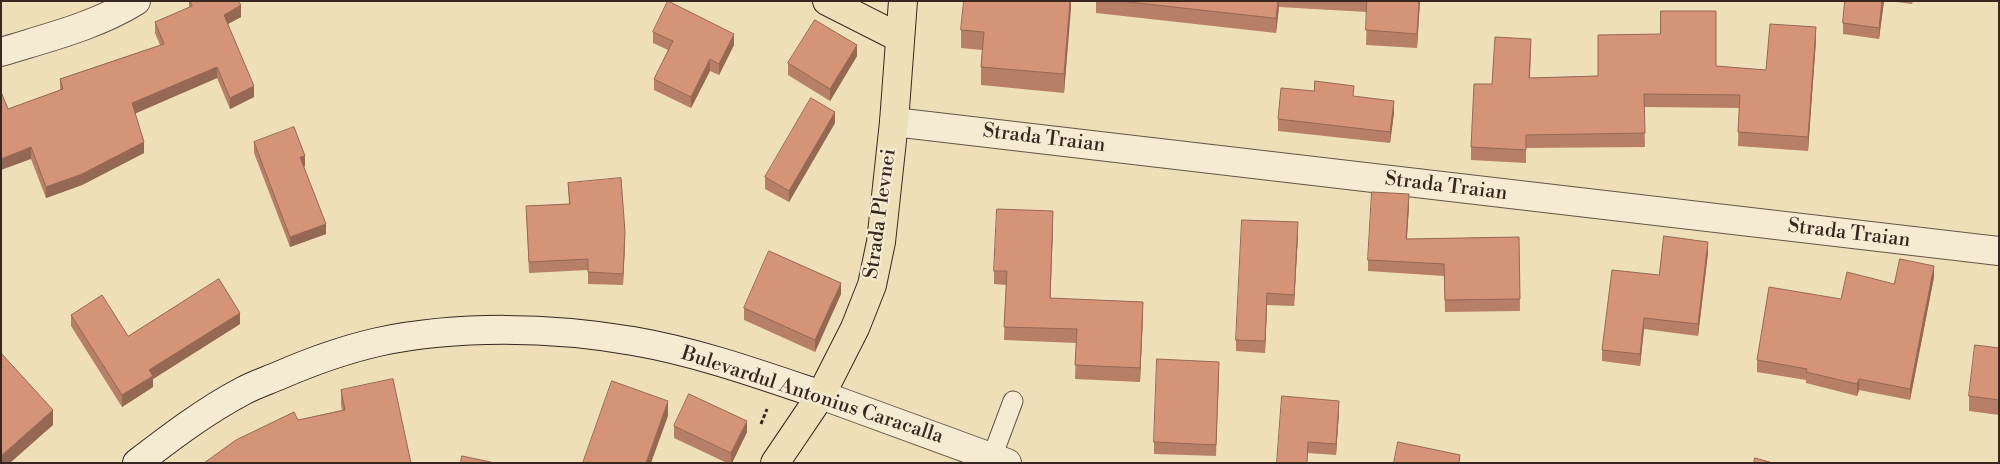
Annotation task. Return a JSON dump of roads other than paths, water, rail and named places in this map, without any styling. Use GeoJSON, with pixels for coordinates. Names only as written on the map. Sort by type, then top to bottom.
{"type":"FeatureCollection","features":[{"type":"Feature","properties":{"kind":"main road"},"geometry":{"type":"LineString","coordinates":[[827,1],[900,38]]}},
{"type":"Feature","properties":{"kind":"main road","name":"Strada Plevnei"},"geometry":{"type":"LineString","coordinates":[[775,463],[821,395],[855,328],[872,285],[881,242],[894,122],[903,1]]}},
{"type":"Feature","properties":{"kind":"street"},"geometry":{"type":"LineString","coordinates":[[1,52],[120,12],[136,1]]}},
{"type":"Feature","properties":{"kind":"street","name":"Strada Traian"},"geometry":{"type":"LineString","coordinates":[[894,122],[1999,252]]}},
{"type":"Feature","properties":{"kind":"street","name":"Bulevardul Antonius Caracalla"},"geometry":{"type":"LineString","coordinates":[[137,463],[186,425],[244,391],[311,362],[377,342],[441,333],[497,331],[561,332],[633,341],[719,361],[821,395],[1000,460]]}},
{"type":"Feature","properties":{"kind":"lane"},"geometry":{"type":"LineString","coordinates":[[1000,460],[1013,402]]}}]}
